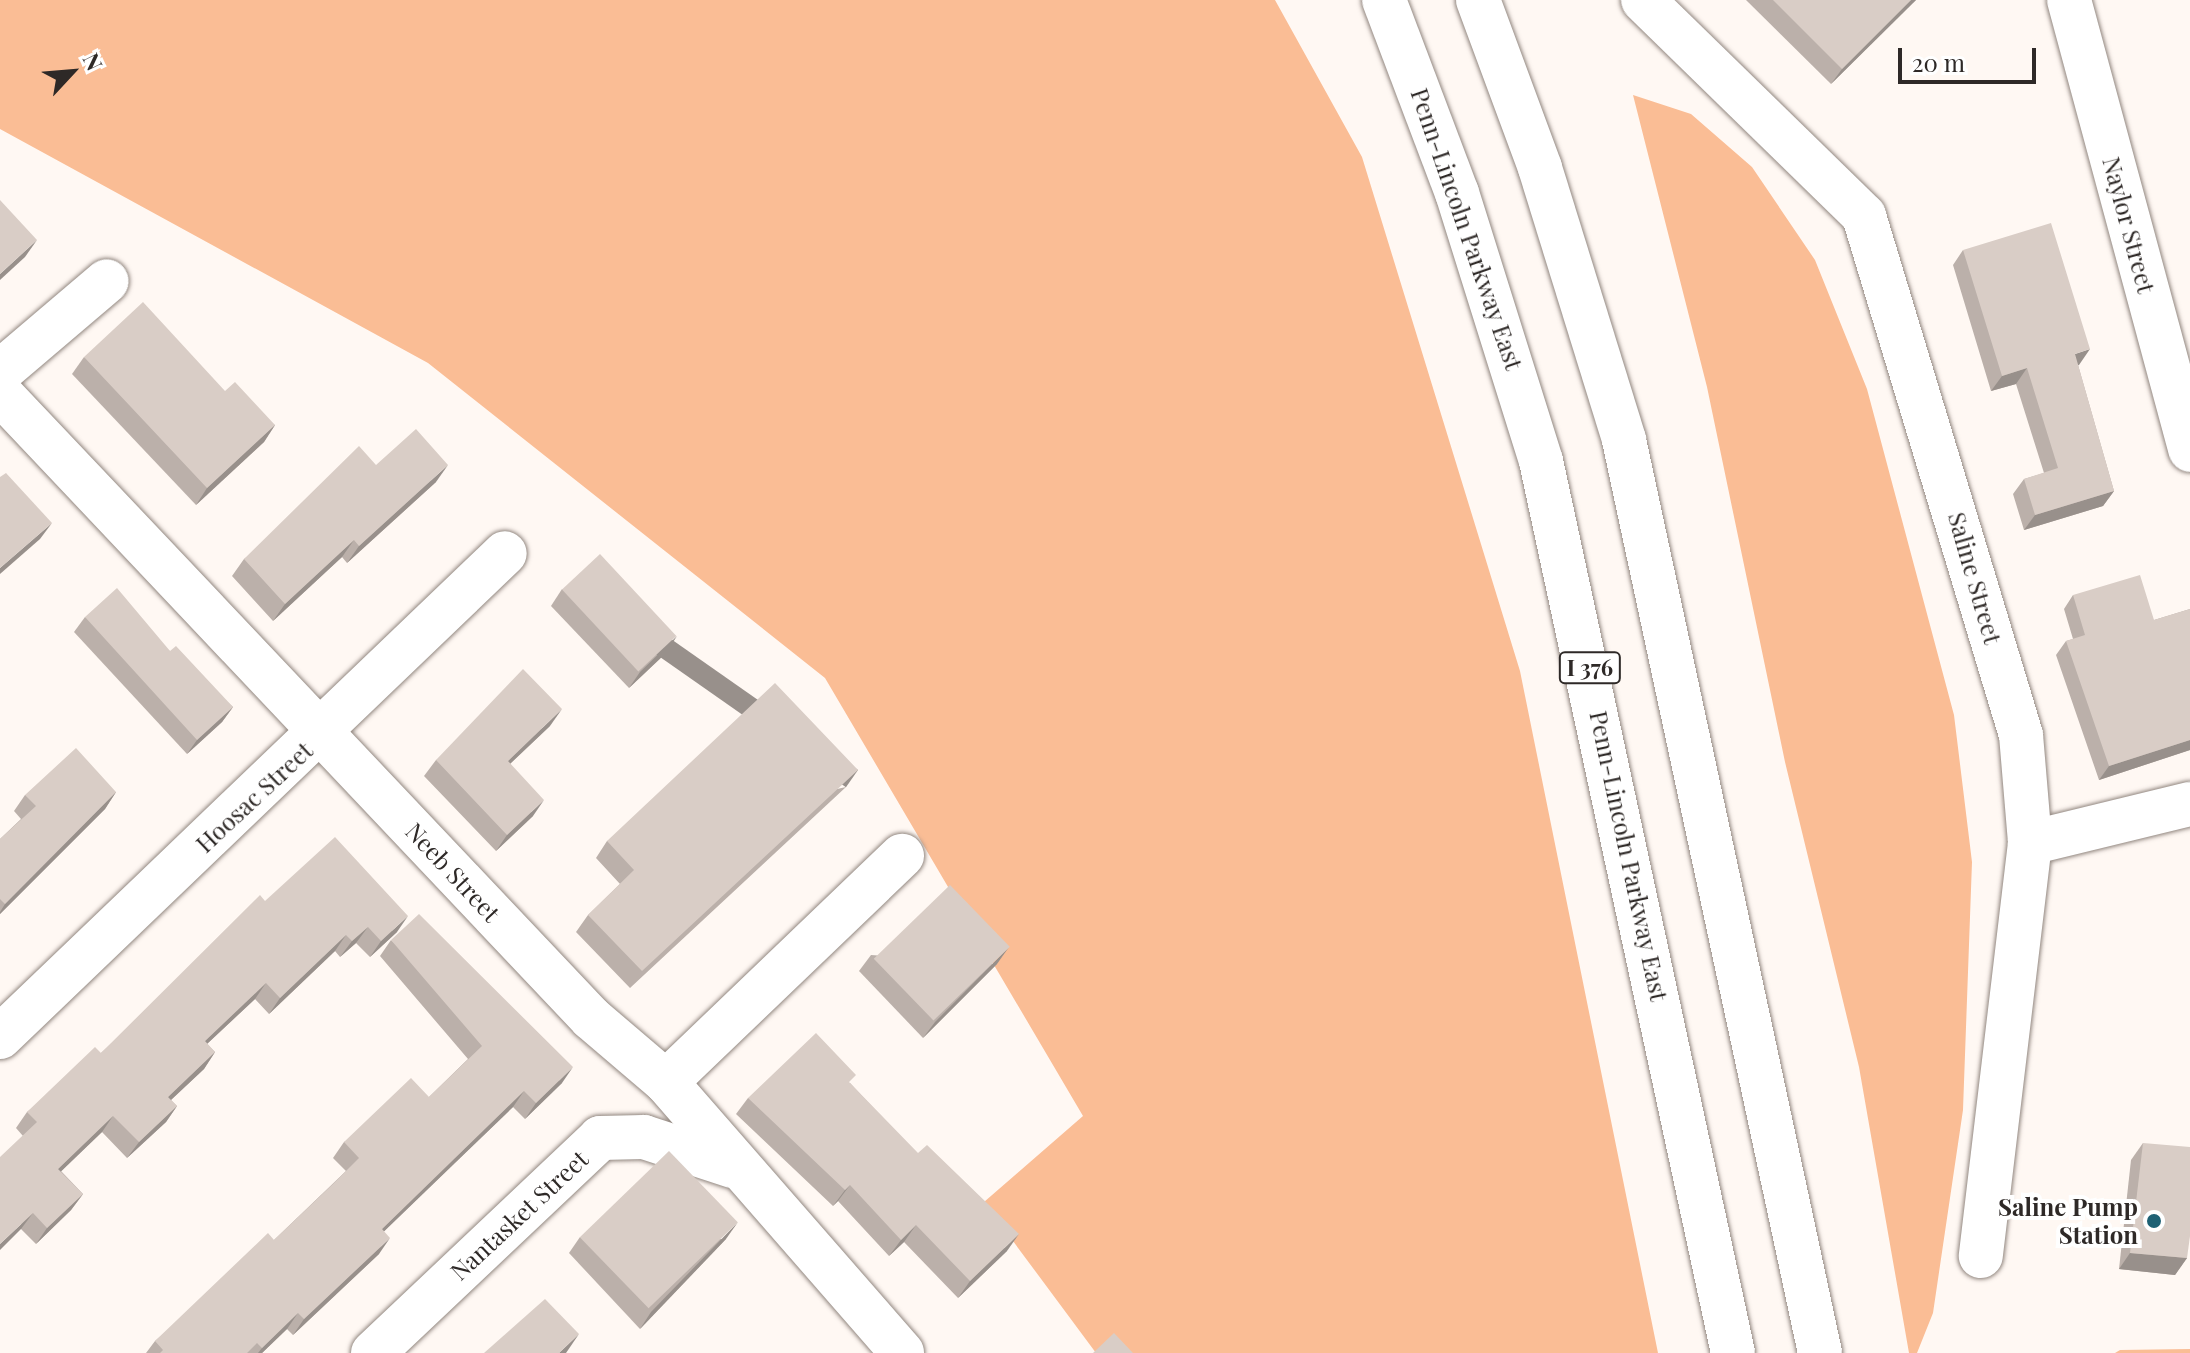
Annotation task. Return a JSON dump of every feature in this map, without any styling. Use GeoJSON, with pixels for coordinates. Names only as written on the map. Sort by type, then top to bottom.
{"type":"FeatureCollection","features":[{"type":"Feature","properties":{"kind":"main road","name":"Penn-Lincoln Parkway East"},"geometry":{"type":"LineString","coordinates":[[1384,0],[1457,193],[1541,461],[1733,1353]]}},
{"type":"Feature","properties":{"kind":"main road"},"geometry":{"type":"LineString","coordinates":[[1478,0],[1545,183],[1628,455],[1820,1353]]}},
{"type":"Feature","properties":{"kind":"main road","name":"Saline Street"},"geometry":{"type":"LineString","coordinates":[[1643,0],[1864,216],[2021,735],[2030,843],[1981,1256]]}},
{"type":"Feature","properties":{"kind":"main road","name":"Naylor Street"},"geometry":{"type":"LineString","coordinates":[[2069,0],[2190,450]]}},
{"type":"Feature","properties":{"kind":"main road"},"geometry":{"type":"LineString","coordinates":[[0,372],[107,281]]}},
{"type":"Feature","properties":{"kind":"main road","name":"Neeb Street"},"geometry":{"type":"LineString","coordinates":[[0,393],[18,420],[322,733],[591,1018],[666,1082],[732,1166],[902,1353]]}},
{"type":"Feature","properties":{"kind":"main road","name":"Hoosac Street"},"geometry":{"type":"LineString","coordinates":[[0,1037],[322,733],[505,553]]}},
{"type":"Feature","properties":{"kind":"main road"},"geometry":{"type":"LineString","coordinates":[[2030,843],[2190,804]]}},
{"type":"Feature","properties":{"kind":"main road"},"geometry":{"type":"LineString","coordinates":[[666,1082],[902,856]]}},
{"type":"Feature","properties":{"kind":"main road","name":"Nantasket Street"},"geometry":{"type":"LineString","coordinates":[[373,1353],[600,1138],[644,1137],[732,1166]]}},
{"type":"Feature","properties":{"kind":"main road"},"geometry":{"type":"LineString","coordinates":[[1800,1251],[1827,1353]]}},
{"type":"Feature","properties":{"kind":"shaded area"},"geometry":{"type":"Polygon","coordinates":[[[0,0],[1275,0],[1362,157],[1520,671],[1658,1353],[1096,1353],[984,1202],[1083,1116],[825,678],[428,363],[0,129],[0,0]]]}},
{"type":"Feature","properties":{"kind":"shaded area"},"geometry":{"type":"Polygon","coordinates":[[[1633,95],[1691,114],[1752,167],[1815,260],[1867,389],[1954,715],[1972,862],[1963,1110],[1933,1313],[1917,1353],[1909,1353],[1859,1067],[1785,762],[1707,387],[1633,95]]]}},
{"type":"Feature","properties":{"kind":"shaded area"},"geometry":{"type":"Polygon","coordinates":[[[2190,1349],[2190,1353],[2115,1353],[2120,1350],[2190,1349]]]}},
{"type":"Feature","properties":{"kind":"building"},"geometry":{"type":"Polygon","coordinates":[[[1773,0],[1911,0],[1842,69],[1773,0]]]}},
{"type":"Feature","properties":{"kind":"building"},"geometry":{"type":"Polygon","coordinates":[[[0,200],[37,240],[0,274],[0,200]]]}},
{"type":"Feature","properties":{"kind":"building"},"geometry":{"type":"Polygon","coordinates":[[[2051,223],[2090,349],[2075,354],[2114,491],[2035,515],[2024,479],[2058,468],[2027,368],[2002,376],[1963,250],[2051,223]]]}},
{"type":"Feature","properties":{"kind":"building"},"geometry":{"type":"Polygon","coordinates":[[[143,302],[225,391],[235,382],[275,425],[207,488],[84,357],[143,302]]]}},
{"type":"Feature","properties":{"kind":"building"},"geometry":{"type":"Polygon","coordinates":[[[416,429],[448,465],[359,546],[354,540],[285,604],[244,559],[359,446],[376,465],[416,429]]]}},
{"type":"Feature","properties":{"kind":"building"},"geometry":{"type":"Polygon","coordinates":[[[6,473],[52,523],[0,568],[0,477],[6,473]]]}},
{"type":"Feature","properties":{"kind":"building"},"geometry":{"type":"Polygon","coordinates":[[[600,554],[676,636],[638,671],[562,589],[600,554]]]}},
{"type":"Feature","properties":{"kind":"building"},"geometry":{"type":"Polygon","coordinates":[[[2140,575],[2154,620],[2190,609],[2190,740],[2109,766],[2066,641],[2085,635],[2073,595],[2140,575]]]}},
{"type":"Feature","properties":{"kind":"building"},"geometry":{"type":"Polygon","coordinates":[[[117,588],[170,651],[176,646],[233,707],[197,740],[85,617],[117,588]]]}},
{"type":"Feature","properties":{"kind":"building"},"geometry":{"type":"Polygon","coordinates":[[[523,669],[562,709],[508,761],[544,800],[507,835],[436,760],[523,669]]]}},
{"type":"Feature","properties":{"kind":"building"},"geometry":{"type":"Polygon","coordinates":[[[775,683],[858,770],[642,971],[588,915],[634,870],[607,841],[775,683]]]}},
{"type":"Feature","properties":{"kind":"building"},"geometry":{"type":"Polygon","coordinates":[[[76,748],[116,792],[5,904],[0,899],[0,839],[36,806],[25,795],[76,748]]]}},
{"type":"Feature","properties":{"kind":"building"},"geometry":{"type":"Polygon","coordinates":[[[335,837],[408,916],[381,941],[368,927],[352,941],[346,935],[280,998],[266,983],[205,1041],[215,1052],[168,1097],[177,1106],[139,1142],[113,1116],[58,1169],[83,1194],[47,1228],[33,1213],[0,1244],[0,1157],[37,1122],[27,1112],[95,1047],[101,1053],[260,895],[265,901],[335,837]]]}},
{"type":"Feature","properties":{"kind":"building"},"geometry":{"type":"Polygon","coordinates":[[[950,885],[1010,947],[933,1020],[874,959],[950,885]]]}},
{"type":"Feature","properties":{"kind":"building"},"geometry":{"type":"Polygon","coordinates":[[[419,914],[573,1067],[536,1103],[524,1091],[382,1229],[390,1238],[304,1319],[298,1313],[262,1348],[257,1343],[247,1353],[160,1353],[163,1350],[155,1341],[268,1233],[274,1240],[359,1158],[344,1142],[411,1078],[429,1097],[482,1046],[391,940],[419,914]]]}},
{"type":"Feature","properties":{"kind":"building"},"geometry":{"type":"Polygon","coordinates":[[[816,1033],[856,1075],[849,1082],[918,1153],[927,1145],[1019,1234],[970,1281],[916,1225],[901,1240],[850,1185],[845,1190],[748,1098],[816,1033]]]}},
{"type":"Feature","properties":{"kind":"building","name":"Saline Pump Station"},"geometry":{"type":"Polygon","coordinates":[[[2143,1143],[2190,1147],[2190,1236],[2187,1258],[2130,1253],[2143,1143]]]}},
{"type":"Feature","properties":{"kind":"building"},"geometry":{"type":"Polygon","coordinates":[[[669,1151],[738,1222],[649,1308],[580,1237],[669,1151]]]}},
{"type":"Feature","properties":{"kind":"building"},"geometry":{"type":"Polygon","coordinates":[[[545,1299],[579,1334],[559,1353],[484,1353],[545,1299]]]}},
{"type":"Feature","properties":{"kind":"building"},"geometry":{"type":"Polygon","coordinates":[[[1114,1333],[1133,1353],[1093,1353],[1114,1333]]]}},
{"type":"Feature","properties":{"kind":"place","name":"Saline Pump Station"},"geometry":{"type":"Point","coordinates":[2154,1221]}}]}
